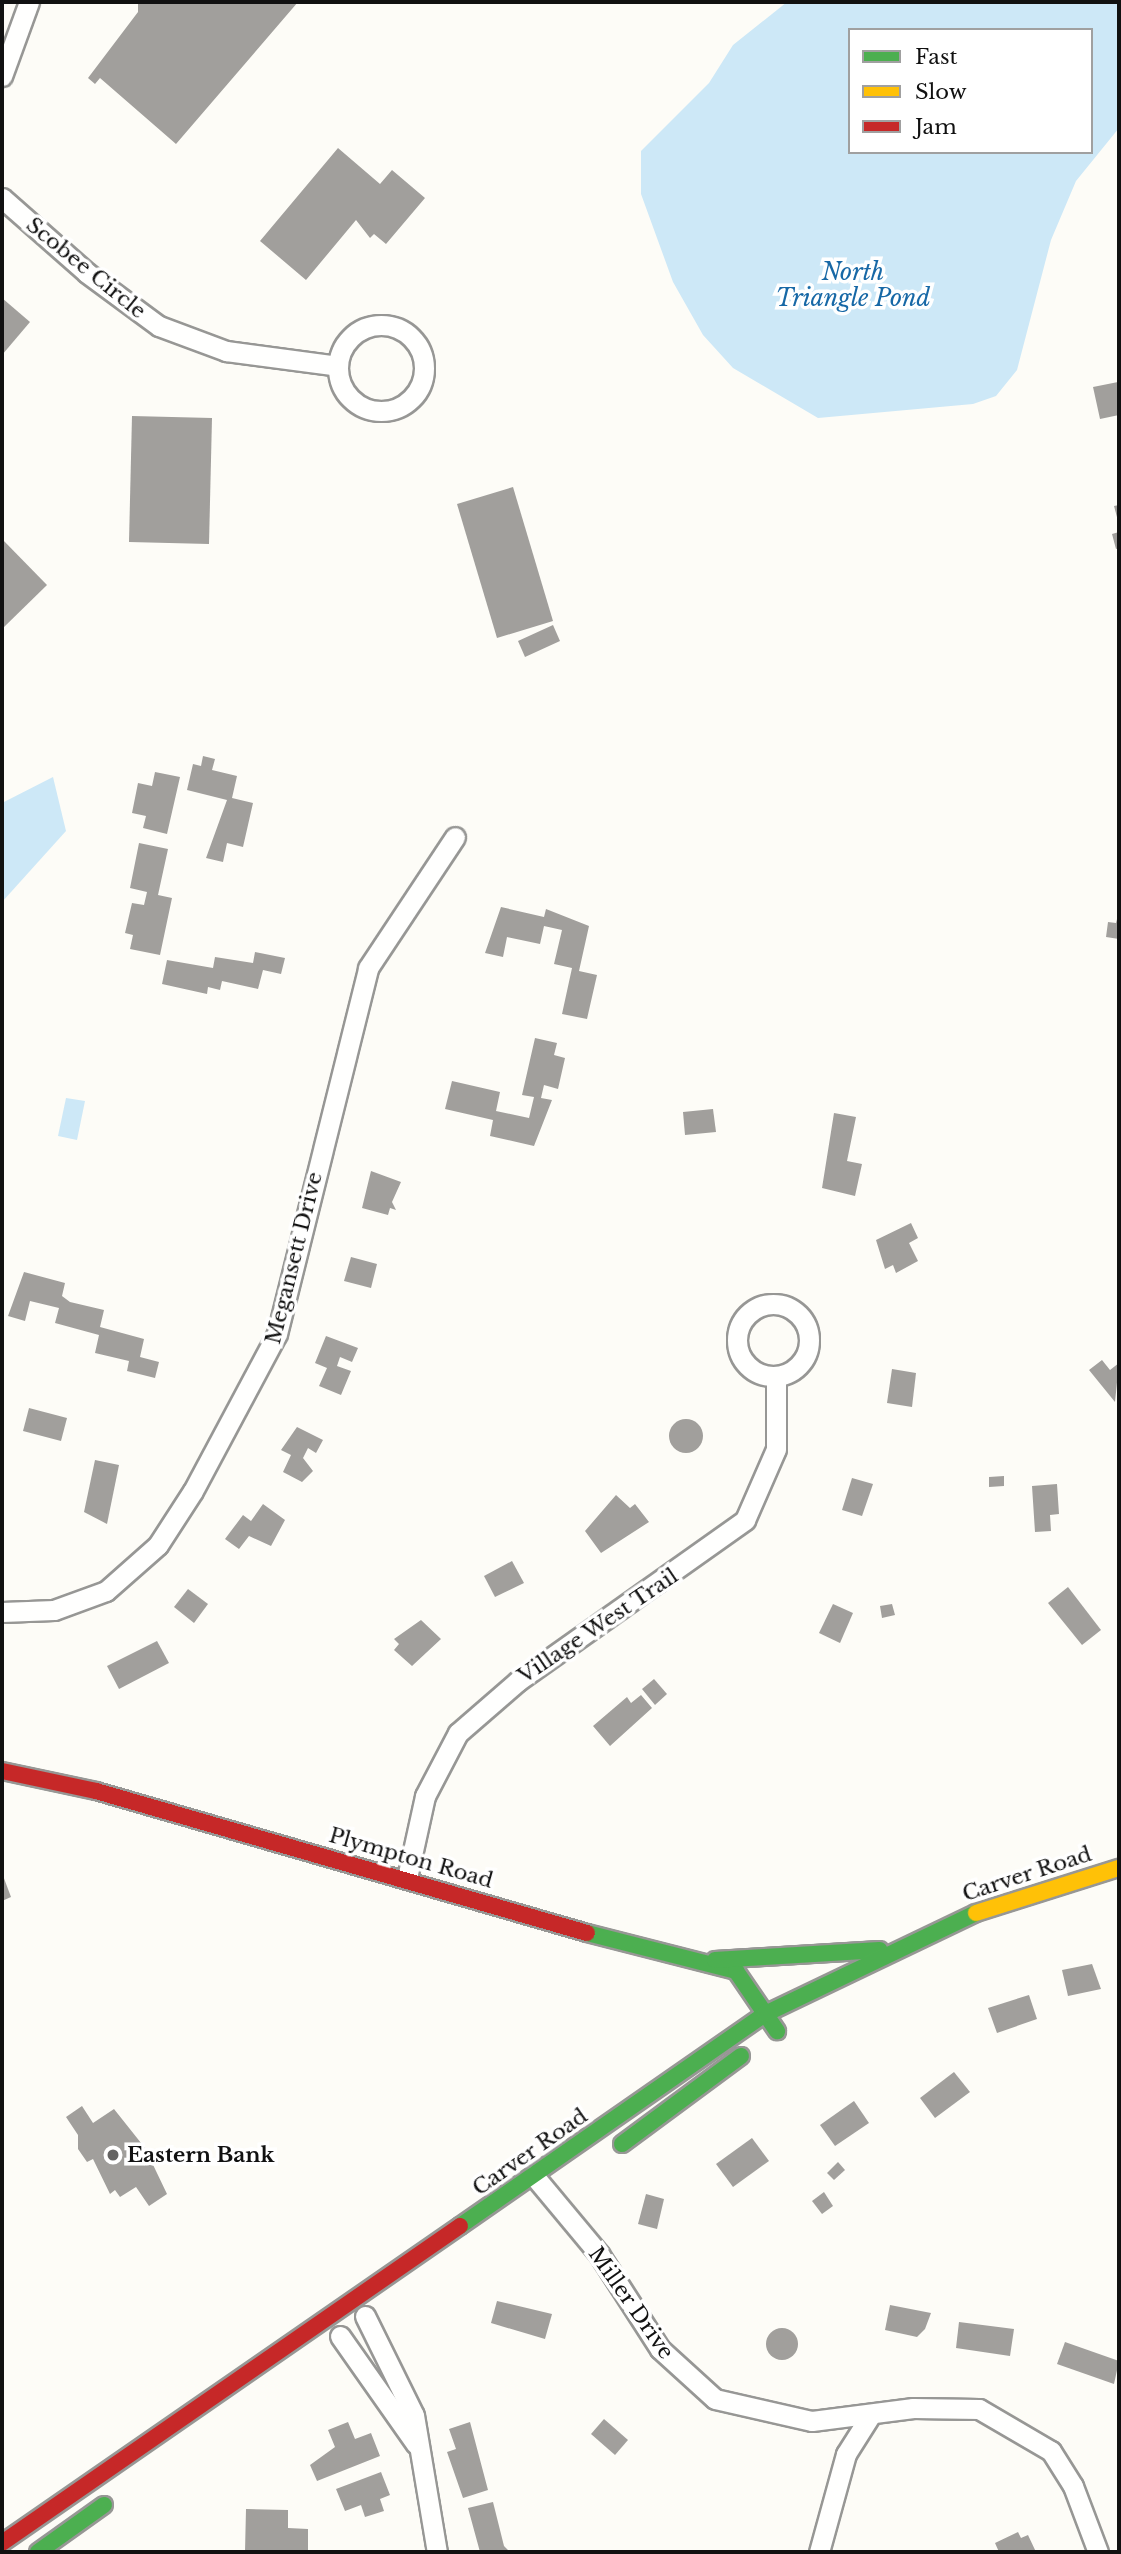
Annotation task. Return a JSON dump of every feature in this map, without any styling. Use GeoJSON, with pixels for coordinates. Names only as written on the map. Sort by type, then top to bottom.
{"type":"FeatureCollection","features":[{"type":"Feature","properties":{"kind":"main road","name":"Plympton Road"},"geometry":{"type":"LineString","coordinates":[[2,1771],[407,1878],[631,1946],[705,1959],[736,1971],[777,2031]]}},
{"type":"Feature","properties":{"kind":"main road","name":"Carver Road"},"geometry":{"type":"LineString","coordinates":[[2,2543],[765,2014],[887,1949],[996,1904],[1119,1868]]}},
{"type":"Feature","properties":{"kind":"main road"},"geometry":{"type":"LineString","coordinates":[[705,1959],[775,1961],[887,1949]]}},
{"type":"Feature","properties":{"kind":"main road"},"geometry":{"type":"LineString","coordinates":[[608,2153],[777,2031],[931,1956]]}},
{"type":"Feature","properties":{"kind":"main road","name":"Carver Road"},"geometry":{"type":"LineString","coordinates":[[540,2199],[566,2181]]}},
{"type":"Feature","properties":{"kind":"main road"},"geometry":{"type":"LineString","coordinates":[[335,2340],[365,2316],[387,2303]]}},
{"type":"Feature","properties":{"kind":"main road"},"geometry":{"type":"LineString","coordinates":[[38,2552],[116,2496]]}},
{"type":"Feature","properties":{"kind":"street"},"geometry":{"type":"LineString","coordinates":[[2,76],[29,2]]}},
{"type":"Feature","properties":{"kind":"street","name":"Scobee Circle"},"geometry":{"type":"LineString","coordinates":[[2,198],[87,274],[159,326],[226,351],[338,366]]}},
{"type":"Feature","properties":{"kind":"street"},"geometry":{"type":"LineString","coordinates":[[386,325],[416,341],[425,374],[413,398],[382,411],[350,398],[338,366],[353,335],[386,325]]}},
{"type":"Feature","properties":{"kind":"street","name":"Megansett Drive"},"geometry":{"type":"LineString","coordinates":[[2,1612],[54,1610],[106,1591],[158,1545],[193,1491],[278,1334],[368,968],[455,837]]}},
{"type":"Feature","properties":{"kind":"street","name":"Village West Trail"},"geometry":{"type":"LineString","coordinates":[[407,1878],[425,1796],[458,1733],[518,1681],[745,1520],[776,1448],[776,1376]]}},
{"type":"Feature","properties":{"kind":"street","name":"Miller Drive"},"geometry":{"type":"LineString","coordinates":[[534,2176],[540,2199],[600,2255],[660,2349],[715,2399],[811,2421],[870,2416],[913,2408],[979,2409],[1030,2435],[1063,2468],[1098,2552]]}},
{"type":"Feature","properties":{"kind":"street"},"geometry":{"type":"LineString","coordinates":[[365,2316],[414,2415],[437,2552]]}},
{"type":"Feature","properties":{"kind":"street"},"geometry":{"type":"LineString","coordinates":[[335,2340],[419,2449]]}},
{"type":"Feature","properties":{"kind":"street"},"geometry":{"type":"LineString","coordinates":[[818,2552],[846,2454],[870,2416]]}},
{"type":"Feature","properties":{"kind":"water","name":"North Triangle Pond"},"geometry":{"type":"Polygon","coordinates":[[[787,2],[1119,2],[1119,128],[1076,181],[1051,240],[1017,370],[996,396],[973,404],[818,418],[733,368],[703,335],[673,282],[641,194],[641,151],[709,83],[733,45],[787,2]]]}},
{"type":"Feature","properties":{"kind":"water"},"geometry":{"type":"Polygon","coordinates":[[[53,777],[66,831],[2,902],[2,803],[53,777]]]}},
{"type":"Feature","properties":{"kind":"water"},"geometry":{"type":"Polygon","coordinates":[[[66,1098],[85,1101],[77,1140],[58,1136],[66,1098]]]}},
{"type":"Feature","properties":{"kind":"building"},"geometry":{"type":"Polygon","coordinates":[[[138,2],[298,2],[176,144],[100,78],[95,84],[88,78],[138,12],[138,2]]]}},
{"type":"Feature","properties":{"kind":"building"},"geometry":{"type":"Polygon","coordinates":[[[338,148],[380,184],[392,170],[425,198],[386,244],[374,234],[370,238],[356,220],[306,280],[260,241],[338,148]]]}},
{"type":"Feature","properties":{"kind":"building"},"geometry":{"type":"Polygon","coordinates":[[[2,298],[30,322],[2,355],[2,298]]]}},
{"type":"Feature","properties":{"kind":"building"},"geometry":{"type":"Polygon","coordinates":[[[1118,382],[1119,415],[1100,419],[1093,387],[1118,382]]]}},
{"type":"Feature","properties":{"kind":"building"},"geometry":{"type":"Polygon","coordinates":[[[132,416],[212,418],[209,544],[129,542],[132,416]]]}},
{"type":"Feature","properties":{"kind":"building"},"geometry":{"type":"Polygon","coordinates":[[[513,487],[553,621],[497,638],[457,504],[513,487]]]}},
{"type":"Feature","properties":{"kind":"building"},"geometry":{"type":"Polygon","coordinates":[[[1119,505],[1119,521],[1118,521],[1114,506],[1119,505]]]}},
{"type":"Feature","properties":{"kind":"building"},"geometry":{"type":"Polygon","coordinates":[[[1119,532],[1119,548],[1116,549],[1112,534],[1119,532]]]}},
{"type":"Feature","properties":{"kind":"building"},"geometry":{"type":"Polygon","coordinates":[[[2,539],[47,585],[2,629],[2,539]]]}},
{"type":"Feature","properties":{"kind":"building"},"geometry":{"type":"Polygon","coordinates":[[[553,625],[560,641],[525,657],[518,641],[553,625]]]}},
{"type":"Feature","properties":{"kind":"building"},"geometry":{"type":"Polygon","coordinates":[[[203,756],[215,759],[212,770],[237,776],[232,798],[253,803],[243,847],[227,843],[223,862],[206,858],[227,800],[187,790],[193,764],[201,766],[203,756]]]}},
{"type":"Feature","properties":{"kind":"building"},"geometry":{"type":"Polygon","coordinates":[[[155,772],[180,777],[167,834],[143,828],[146,816],[132,813],[138,783],[152,786],[155,772]]]}},
{"type":"Feature","properties":{"kind":"building"},"geometry":{"type":"Polygon","coordinates":[[[139,843],[168,849],[158,895],[172,898],[160,955],[130,949],[133,935],[125,933],[132,903],[144,905],[147,892],[130,888],[139,843]]]}},
{"type":"Feature","properties":{"kind":"building"},"geometry":{"type":"Polygon","coordinates":[[[501,907],[544,917],[546,909],[589,926],[579,971],[597,975],[587,1019],[562,1014],[572,968],[554,964],[562,930],[544,926],[540,944],[507,937],[503,957],[485,953],[501,907]]]}},
{"type":"Feature","properties":{"kind":"building"},"geometry":{"type":"Polygon","coordinates":[[[1119,911],[1119,939],[1106,937],[1108,922],[1116,923],[1119,911]]]}},
{"type":"Feature","properties":{"kind":"building"},"geometry":{"type":"Polygon","coordinates":[[[255,952],[285,958],[281,974],[263,970],[258,989],[222,981],[220,990],[208,987],[207,994],[162,984],[167,960],[213,968],[215,957],[253,963],[255,952]]]}},
{"type":"Feature","properties":{"kind":"building"},"geometry":{"type":"Polygon","coordinates":[[[535,1038],[557,1043],[554,1055],[565,1058],[558,1089],[544,1085],[541,1098],[552,1100],[534,1146],[490,1136],[493,1120],[445,1109],[452,1081],[500,1092],[496,1111],[529,1118],[534,1097],[522,1095],[535,1038]]]}},
{"type":"Feature","properties":{"kind":"building"},"geometry":{"type":"Polygon","coordinates":[[[713,1109],[716,1132],[685,1135],[683,1112],[713,1109]]]}},
{"type":"Feature","properties":{"kind":"building"},"geometry":{"type":"Polygon","coordinates":[[[834,1113],[856,1117],[847,1161],[862,1164],[855,1196],[822,1188],[834,1113]]]}},
{"type":"Feature","properties":{"kind":"building"},"geometry":{"type":"Polygon","coordinates":[[[371,1171],[401,1182],[392,1202],[396,1210],[390,1208],[388,1215],[362,1208],[371,1171]]]}},
{"type":"Feature","properties":{"kind":"building"},"geometry":{"type":"Polygon","coordinates":[[[911,1223],[918,1238],[909,1243],[918,1261],[896,1273],[893,1265],[885,1269],[876,1240],[911,1223]]]}},
{"type":"Feature","properties":{"kind":"building"},"geometry":{"type":"Polygon","coordinates":[[[351,1257],[377,1264],[371,1288],[344,1281],[351,1257]]]}},
{"type":"Feature","properties":{"kind":"building"},"geometry":{"type":"Polygon","coordinates":[[[24,1272],[65,1283],[62,1296],[70,1302],[104,1310],[100,1327],[144,1339],[140,1357],[159,1362],[155,1378],[127,1371],[129,1361],[95,1353],[99,1335],[55,1323],[59,1308],[30,1301],[25,1321],[8,1316],[24,1272]]]}},
{"type":"Feature","properties":{"kind":"building"},"geometry":{"type":"Polygon","coordinates":[[[326,1336],[358,1348],[352,1362],[340,1357],[337,1366],[351,1371],[341,1395],[319,1386],[327,1368],[315,1363],[326,1336]]]}},
{"type":"Feature","properties":{"kind":"building"},"geometry":{"type":"Polygon","coordinates":[[[1102,1360],[1110,1370],[1119,1363],[1115,1402],[1089,1370],[1102,1360]]]}},
{"type":"Feature","properties":{"kind":"building"},"geometry":{"type":"Polygon","coordinates":[[[892,1369],[916,1373],[912,1407],[887,1403],[892,1369]]]}},
{"type":"Feature","properties":{"kind":"building"},"geometry":{"type":"Polygon","coordinates":[[[29,1408],[67,1418],[61,1441],[23,1431],[29,1408]]]}},
{"type":"Feature","properties":{"kind":"building"},"geometry":{"type":"Polygon","coordinates":[[[686,1419],[698,1424],[703,1436],[698,1448],[686,1453],[674,1448],[669,1436],[674,1424],[686,1419]]]}},
{"type":"Feature","properties":{"kind":"building"},"geometry":{"type":"Polygon","coordinates":[[[297,1427],[323,1440],[316,1453],[308,1448],[303,1458],[313,1471],[302,1482],[283,1472],[291,1455],[281,1450],[297,1427]]]}},
{"type":"Feature","properties":{"kind":"building"},"geometry":{"type":"Polygon","coordinates":[[[95,1460],[119,1465],[107,1524],[84,1512],[95,1460]]]}},
{"type":"Feature","properties":{"kind":"building"},"geometry":{"type":"Polygon","coordinates":[[[1004,1476],[1004,1486],[989,1487],[989,1477],[1004,1476]]]}},
{"type":"Feature","properties":{"kind":"building"},"geometry":{"type":"Polygon","coordinates":[[[852,1478],[873,1484],[862,1516],[842,1510],[852,1478]]]}},
{"type":"Feature","properties":{"kind":"building"},"geometry":{"type":"Polygon","coordinates":[[[1057,1484],[1059,1514],[1050,1515],[1051,1531],[1035,1532],[1032,1486],[1057,1484]]]}},
{"type":"Feature","properties":{"kind":"building"},"geometry":{"type":"Polygon","coordinates":[[[616,1495],[630,1508],[635,1504],[649,1522],[601,1553],[585,1531],[616,1495]]]}},
{"type":"Feature","properties":{"kind":"building"},"geometry":{"type":"Polygon","coordinates":[[[263,1504],[285,1520],[271,1546],[249,1536],[239,1549],[225,1539],[243,1515],[251,1521],[263,1504]]]}},
{"type":"Feature","properties":{"kind":"building"},"geometry":{"type":"Polygon","coordinates":[[[512,1561],[524,1583],[495,1597],[484,1576],[512,1561]]]}},
{"type":"Feature","properties":{"kind":"building"},"geometry":{"type":"Polygon","coordinates":[[[1068,1587],[1101,1630],[1082,1645],[1048,1603],[1068,1587]]]}},
{"type":"Feature","properties":{"kind":"building"},"geometry":{"type":"Polygon","coordinates":[[[188,1589],[208,1604],[194,1623],[174,1607],[188,1589]]]}},
{"type":"Feature","properties":{"kind":"building"},"geometry":{"type":"Polygon","coordinates":[[[833,1604],[853,1613],[840,1643],[819,1633],[833,1604]]]}},
{"type":"Feature","properties":{"kind":"building"},"geometry":{"type":"Polygon","coordinates":[[[892,1604],[895,1615],[882,1618],[880,1606],[892,1604]]]}},
{"type":"Feature","properties":{"kind":"building"},"geometry":{"type":"Polygon","coordinates":[[[421,1620],[441,1639],[412,1666],[394,1650],[399,1644],[394,1639],[421,1620]]]}},
{"type":"Feature","properties":{"kind":"building"},"geometry":{"type":"Polygon","coordinates":[[[157,1641],[169,1663],[119,1689],[107,1666],[157,1641]]]}},
{"type":"Feature","properties":{"kind":"building"},"geometry":{"type":"Polygon","coordinates":[[[654,1679],[667,1694],[655,1705],[642,1689],[654,1679]]]}},
{"type":"Feature","properties":{"kind":"building"},"geometry":{"type":"Polygon","coordinates":[[[641,1695],[652,1708],[610,1746],[593,1726],[627,1697],[631,1703],[641,1695]]]}},
{"type":"Feature","properties":{"kind":"building"},"geometry":{"type":"Polygon","coordinates":[[[2,1873],[11,1897],[2,1901],[2,1873]]]}},
{"type":"Feature","properties":{"kind":"building"},"geometry":{"type":"Polygon","coordinates":[[[1092,1964],[1101,1989],[1068,1996],[1062,1970],[1092,1964]]]}},
{"type":"Feature","properties":{"kind":"building"},"geometry":{"type":"Polygon","coordinates":[[[1029,1995],[1037,2019],[997,2033],[988,2008],[1029,1995]]]}},
{"type":"Feature","properties":{"kind":"building"},"geometry":{"type":"Polygon","coordinates":[[[954,2072],[970,2092],[935,2118],[920,2098],[954,2072]]]}},
{"type":"Feature","properties":{"kind":"building"},"geometry":{"type":"Polygon","coordinates":[[[854,2101],[869,2123],[835,2146],[820,2125],[854,2101]]]}},
{"type":"Feature","properties":{"kind":"building","name":"Eastern Bank"},"geometry":{"type":"Polygon","coordinates":[[[82,2106],[93,2123],[114,2109],[145,2148],[167,2194],[149,2206],[136,2187],[120,2197],[115,2190],[110,2194],[93,2159],[87,2162],[78,2149],[78,2135],[66,2117],[82,2106]]]}},
{"type":"Feature","properties":{"kind":"building"},"geometry":{"type":"Polygon","coordinates":[[[752,2138],[769,2161],[733,2187],[716,2164],[752,2138]]]}},
{"type":"Feature","properties":{"kind":"building"},"geometry":{"type":"Polygon","coordinates":[[[838,2162],[845,2170],[834,2180],[827,2173],[838,2162]]]}},
{"type":"Feature","properties":{"kind":"building"},"geometry":{"type":"Polygon","coordinates":[[[824,2192],[833,2206],[822,2214],[812,2201],[824,2192]]]}},
{"type":"Feature","properties":{"kind":"building"},"geometry":{"type":"Polygon","coordinates":[[[646,2194],[664,2199],[657,2229],[638,2224],[646,2194]]]}},
{"type":"Feature","properties":{"kind":"building"},"geometry":{"type":"Polygon","coordinates":[[[497,2301],[552,2314],[545,2339],[491,2323],[497,2301]]]}},
{"type":"Feature","properties":{"kind":"building"},"geometry":{"type":"Polygon","coordinates":[[[890,2305],[931,2313],[925,2329],[917,2337],[885,2330],[890,2305]]]}},
{"type":"Feature","properties":{"kind":"building"},"geometry":{"type":"Polygon","coordinates":[[[959,2322],[1014,2329],[1010,2356],[956,2348],[959,2322]]]}},
{"type":"Feature","properties":{"kind":"building"},"geometry":{"type":"Polygon","coordinates":[[[782,2328],[793,2333],[798,2344],[793,2355],[782,2360],[771,2355],[766,2344],[771,2333],[782,2328]]]}},
{"type":"Feature","properties":{"kind":"building"},"geometry":{"type":"Polygon","coordinates":[[[1065,2342],[1119,2361],[1114,2384],[1057,2364],[1065,2342]]]}},
{"type":"Feature","properties":{"kind":"building"},"geometry":{"type":"Polygon","coordinates":[[[604,2419],[628,2440],[615,2455],[591,2434],[604,2419]]]}},
{"type":"Feature","properties":{"kind":"building"},"geometry":{"type":"Polygon","coordinates":[[[348,2422],[355,2439],[371,2433],[380,2456],[317,2481],[310,2465],[335,2447],[328,2430],[348,2422]]]}},
{"type":"Feature","properties":{"kind":"building"},"geometry":{"type":"Polygon","coordinates":[[[470,2422],[488,2490],[463,2498],[447,2452],[456,2449],[449,2429],[470,2422]]]}},
{"type":"Feature","properties":{"kind":"building"},"geometry":{"type":"Polygon","coordinates":[[[381,2472],[390,2495],[380,2499],[384,2511],[365,2517],[361,2505],[345,2511],[336,2489],[381,2472]]]}},
{"type":"Feature","properties":{"kind":"building"},"geometry":{"type":"Polygon","coordinates":[[[493,2502],[504,2546],[510,2552],[480,2552],[468,2508],[493,2502]]]}},
{"type":"Feature","properties":{"kind":"building"},"geometry":{"type":"Polygon","coordinates":[[[246,2509],[288,2510],[288,2528],[308,2529],[308,2552],[245,2552],[246,2509]]]}},
{"type":"Feature","properties":{"kind":"building"},"geometry":{"type":"Polygon","coordinates":[[[1018,2532],[1021,2538],[1028,2535],[1036,2552],[999,2552],[995,2543],[1018,2532]]]}},
{"type":"Feature","properties":{"kind":"traffic: fast"},"geometry":{"type":"LineString","coordinates":[[460,2226],[765,2014],[976,1913]]}},
{"type":"Feature","properties":{"kind":"traffic: fast"},"geometry":{"type":"LineString","coordinates":[[587,1933],[736,1971],[777,2031]]}},
{"type":"Feature","properties":{"kind":"traffic: fast"},"geometry":{"type":"LineString","coordinates":[[715,1960],[880,1950]]}},
{"type":"Feature","properties":{"kind":"traffic: fast"},"geometry":{"type":"LineString","coordinates":[[622,2144],[741,2056]]}},
{"type":"Feature","properties":{"kind":"traffic: fast"},"geometry":{"type":"LineString","coordinates":[[38,2552],[104,2505]]}},
{"type":"Feature","properties":{"kind":"traffic: slow"},"geometry":{"type":"LineString","coordinates":[[976,1913],[1119,1868]]}},
{"type":"Feature","properties":{"kind":"traffic: jam"},"geometry":{"type":"LineString","coordinates":[[2,1771],[96,1791],[587,1933]]}},
{"type":"Feature","properties":{"kind":"traffic: jam"},"geometry":{"type":"LineString","coordinates":[[2,2543],[460,2226]]}},
{"type":"Feature","properties":{"kind":"place","name":"Eastern Bank"},"geometry":{"type":"Point","coordinates":[113,2155]}}]}
